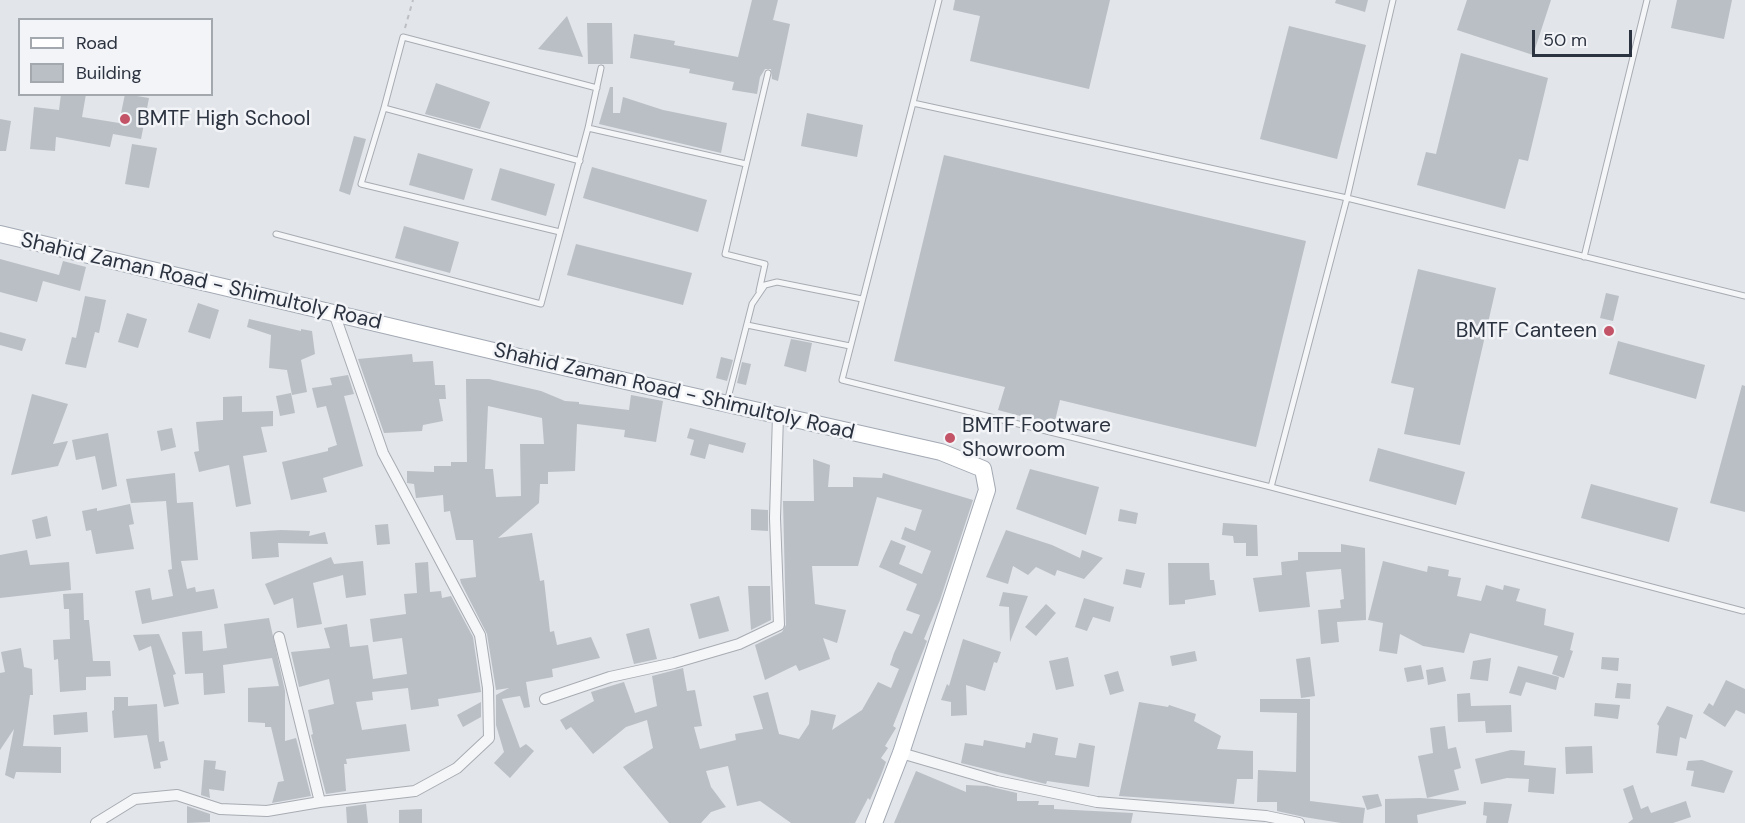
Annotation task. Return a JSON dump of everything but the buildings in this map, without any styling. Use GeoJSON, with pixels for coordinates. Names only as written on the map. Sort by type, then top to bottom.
{"type":"FeatureCollection","features":[{"type":"Feature","properties":{"kind":"main road","name":"Shahid Zaman Road - Shimultoly Road"},"geometry":{"type":"LineString","coordinates":[[0,234],[960,457],[983,470],[987,490],[901,753],[874,823]]}},
{"type":"Feature","properties":{"kind":"street"},"geometry":{"type":"LineString","coordinates":[[96,823],[135,799],[177,795],[220,809],[267,812],[320,802],[415,791],[457,768],[489,738],[488,688],[480,635],[383,453],[334,313]]}},
{"type":"Feature","properties":{"kind":"street"},"geometry":{"type":"LineString","coordinates":[[545,699],[610,677],[674,663],[739,644],[779,625],[775,518],[778,415]]}},
{"type":"Feature","properties":{"kind":"street"},"geometry":{"type":"LineString","coordinates":[[279,637],[320,802]]}},
{"type":"Feature","properties":{"kind":"street"},"geometry":{"type":"LineString","coordinates":[[901,753],[997,781],[1097,802],[1266,816],[1299,823]]}},
{"type":"Feature","properties":{"kind":"lane"},"geometry":{"type":"LineString","coordinates":[[939,0],[842,380],[1271,487],[1743,611]]}},
{"type":"Feature","properties":{"kind":"lane"},"geometry":{"type":"LineString","coordinates":[[1271,487],[1347,198],[1394,0]]}},
{"type":"Feature","properties":{"kind":"lane"},"geometry":{"type":"LineString","coordinates":[[1584,257],[1647,0]]}},
{"type":"Feature","properties":{"kind":"lane"},"geometry":{"type":"LineString","coordinates":[[560,232],[361,184],[403,37],[597,88]]}},
{"type":"Feature","properties":{"kind":"lane"},"geometry":{"type":"LineString","coordinates":[[276,234],[541,304],[580,161],[601,68]]}},
{"type":"Feature","properties":{"kind":"lane"},"geometry":{"type":"LineString","coordinates":[[727,404],[765,264],[725,254],[768,73]]}},
{"type":"Feature","properties":{"kind":"lane"},"geometry":{"type":"LineString","coordinates":[[913,103],[1347,198],[1745,296]]}},
{"type":"Feature","properties":{"kind":"lane"},"geometry":{"type":"LineString","coordinates":[[384,108],[580,161]]}},
{"type":"Feature","properties":{"kind":"lane"},"geometry":{"type":"LineString","coordinates":[[588,128],[746,164]]}},
{"type":"Feature","properties":{"kind":"lane"},"geometry":{"type":"LineString","coordinates":[[759,291],[765,285],[777,282],[862,299]]}},
{"type":"Feature","properties":{"kind":"lane"},"geometry":{"type":"LineString","coordinates":[[747,325],[850,346]]}},
{"type":"Feature","properties":{"kind":"path"},"geometry":{"type":"LineString","coordinates":[[403,37],[413,0]]}},
{"type":"Feature","properties":{"kind":"place","name":"BMTF High School"},"geometry":{"type":"Point","coordinates":[125,119]}},
{"type":"Feature","properties":{"kind":"place","name":"BMTF Canteen"},"geometry":{"type":"Point","coordinates":[1609,331]}},
{"type":"Feature","properties":{"kind":"place","name":"BMTF Footware Showroom"},"geometry":{"type":"Point","coordinates":[950,438]}}]}
